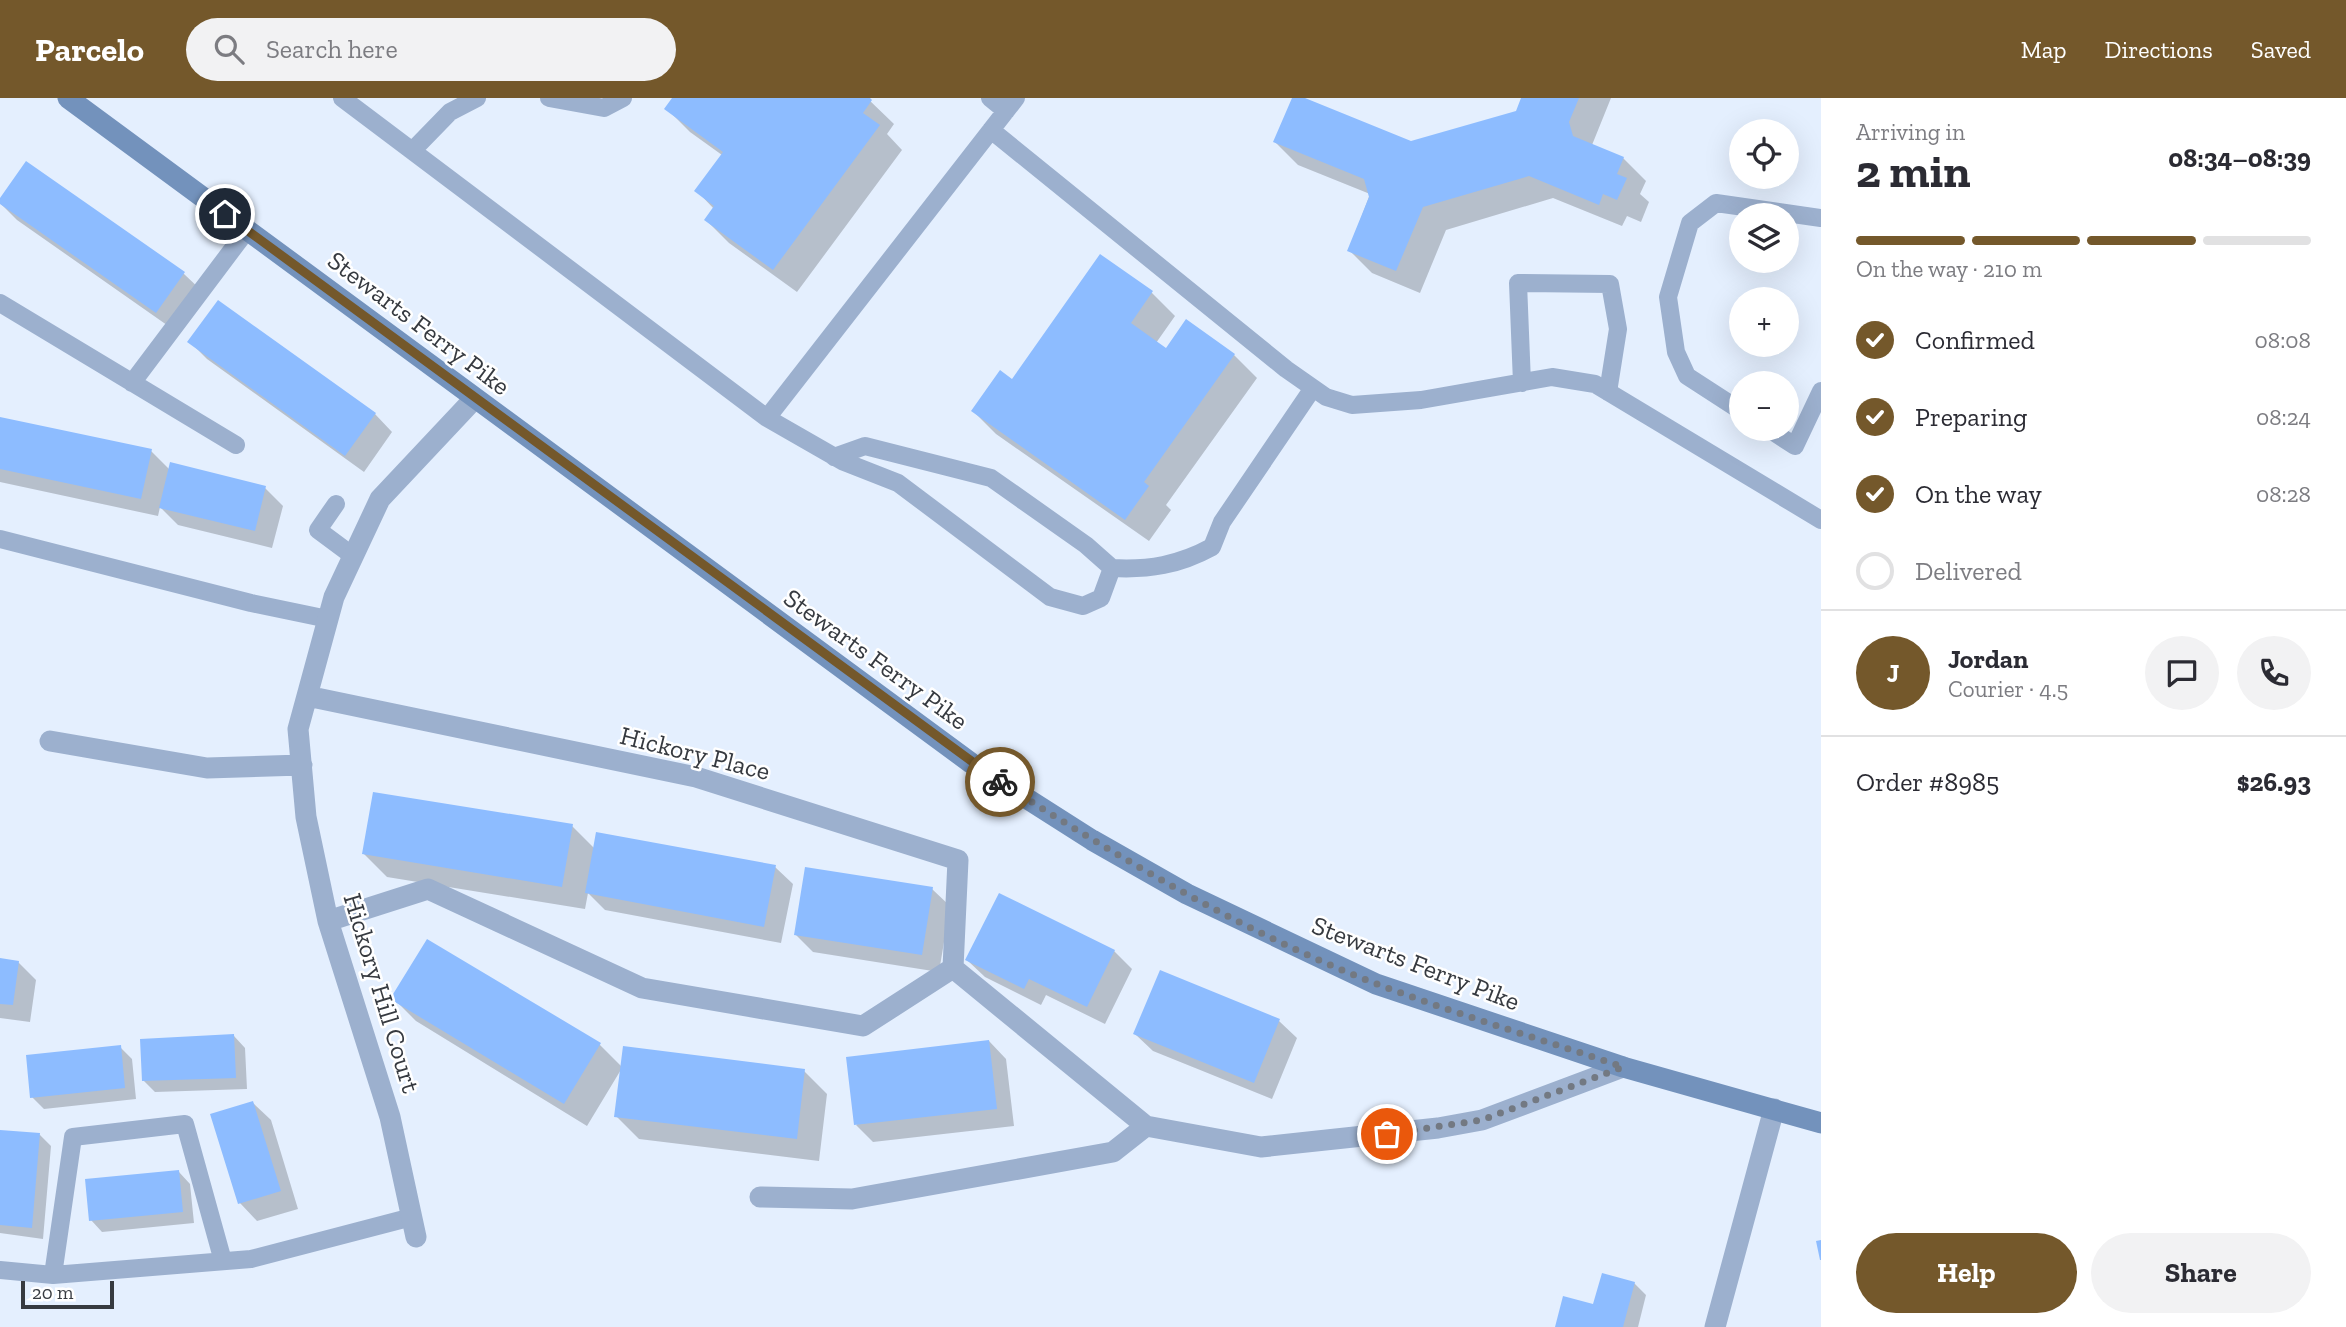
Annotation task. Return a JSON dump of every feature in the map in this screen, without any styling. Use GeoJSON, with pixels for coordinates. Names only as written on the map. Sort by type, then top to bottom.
{"type":"FeatureCollection","features":[{"type":"Feature","properties":{"kind":"main road","name":"Stewarts Ferry Pike"},"geometry":{"type":"LineString","coordinates":[[68,98],[971,764],[1092,841],[1187,894],[1377,984],[1623,1067],[1821,1123]]}},
{"type":"Feature","properties":{"kind":"street","name":"Hickory Hill Court"},"geometry":{"type":"LineString","coordinates":[[414,1227],[390,1117],[328,920],[306,817],[298,729],[334,597],[380,499],[474,398]]}},
{"type":"Feature","properties":{"kind":"street","name":"Hickory Place"},"geometry":{"type":"LineString","coordinates":[[307,696],[695,777],[958,860],[953,968]]}},
{"type":"Feature","properties":{"kind":"street"},"geometry":{"type":"LineString","coordinates":[[50,741],[207,768],[302,765]]}},
{"type":"Feature","properties":{"kind":"street"},"geometry":{"type":"LineString","coordinates":[[328,920],[428,889],[642,988],[863,1026],[953,968],[1146,1126],[1261,1147],[1438,1128],[1482,1120],[1623,1067]]}},
{"type":"Feature","properties":{"kind":"street"},"geometry":{"type":"LineString","coordinates":[[1715,1327],[1774,1110]]}},
{"type":"Feature","properties":{"kind":"street"},"geometry":{"type":"LineString","coordinates":[[761,1197],[852,1199],[1113,1152],[1146,1126]]}},
{"type":"Feature","properties":{"kind":"lane"},"geometry":{"type":"LineString","coordinates":[[342,98],[414,149],[767,418],[834,457],[898,483],[1050,597],[1083,606],[1101,598],[1112,568]]}},
{"type":"Feature","properties":{"kind":"lane"},"geometry":{"type":"LineString","coordinates":[[414,149],[450,112],[477,98]]}},
{"type":"Feature","properties":{"kind":"lane"},"geometry":{"type":"LineString","coordinates":[[549,98],[604,108],[623,98]]}},
{"type":"Feature","properties":{"kind":"lane"},"geometry":{"type":"LineString","coordinates":[[767,418],[1011,104],[990,98]]}},
{"type":"Feature","properties":{"kind":"lane"},"geometry":{"type":"LineString","coordinates":[[991,130],[1326,397],[1352,405],[1421,400],[1552,377],[1595,384],[1821,520]]}},
{"type":"Feature","properties":{"kind":"lane"},"geometry":{"type":"LineString","coordinates":[[1729,403],[1687,376],[1676,352],[1668,297],[1690,223],[1716,204],[1821,218]]}},
{"type":"Feature","properties":{"kind":"lane"},"geometry":{"type":"LineString","coordinates":[[132,383],[247,230]]}},
{"type":"Feature","properties":{"kind":"lane"},"geometry":{"type":"LineString","coordinates":[[1522,383],[1518,283],[1610,284],[1618,329],[1608,392]]}},
{"type":"Feature","properties":{"kind":"lane"},"geometry":{"type":"LineString","coordinates":[[0,303],[236,445]]}},
{"type":"Feature","properties":{"kind":"lane"},"geometry":{"type":"LineString","coordinates":[[834,457],[864,446],[992,478],[1086,545],[1112,568],[1148,570],[1189,560],[1213,547],[1223,522],[1313,388]]}},
{"type":"Feature","properties":{"kind":"lane"},"geometry":{"type":"LineString","coordinates":[[1799,438],[1821,391]]}},
{"type":"Feature","properties":{"kind":"lane"},"geometry":{"type":"LineString","coordinates":[[336,504],[318,530],[353,556]]}},
{"type":"Feature","properties":{"kind":"lane"},"geometry":{"type":"LineString","coordinates":[[0,539],[251,603],[328,619]]}},
{"type":"Feature","properties":{"kind":"lane"},"geometry":{"type":"LineString","coordinates":[[53,1275],[73,1137],[185,1124],[223,1261]]}},
{"type":"Feature","properties":{"kind":"lane"},"geometry":{"type":"LineString","coordinates":[[0,1270],[53,1275],[251,1259],[414,1227]]}},
{"type":"Feature","properties":{"kind":"building"},"geometry":{"type":"Polygon","coordinates":[[[672,98],[870,98],[872,100],[863,113],[880,125],[773,270],[704,220],[714,206],[694,191],[723,152],[664,109],[672,98]]]}},
{"type":"Feature","properties":{"kind":"building"},"geometry":{"type":"Polygon","coordinates":[[[1292,98],[1305,98],[1411,141],[1516,111],[1521,98],[1579,98],[1569,122],[1573,136],[1624,157],[1617,174],[1627,178],[1617,200],[1603,194],[1599,205],[1529,176],[1423,207],[1396,271],[1347,251],[1369,197],[1364,179],[1273,142],[1292,98]]]}},
{"type":"Feature","properties":{"kind":"building"},"geometry":{"type":"Polygon","coordinates":[[[26,161],[185,272],[156,313],[0,204],[0,198],[26,161]]]}},
{"type":"Feature","properties":{"kind":"building"},"geometry":{"type":"Polygon","coordinates":[[[1100,254],[1153,291],[1131,323],[1166,348],[1186,319],[1235,354],[1144,482],[1149,486],[1125,520],[971,411],[1000,370],[1012,379],[1100,254]]]}},
{"type":"Feature","properties":{"kind":"building"},"geometry":{"type":"Polygon","coordinates":[[[218,300],[376,413],[345,456],[187,342],[218,300]]]}},
{"type":"Feature","properties":{"kind":"building"},"geometry":{"type":"Polygon","coordinates":[[[0,417],[152,449],[141,499],[0,469],[0,417]]]}},
{"type":"Feature","properties":{"kind":"building"},"geometry":{"type":"Polygon","coordinates":[[[170,462],[266,486],[255,531],[159,508],[170,462]]]}},
{"type":"Feature","properties":{"kind":"building"},"geometry":{"type":"Polygon","coordinates":[[[373,792],[573,824],[562,887],[362,854],[373,792]]]}},
{"type":"Feature","properties":{"kind":"building"},"geometry":{"type":"Polygon","coordinates":[[[596,832],[776,865],[764,927],[585,893],[596,832]]]}},
{"type":"Feature","properties":{"kind":"building"},"geometry":{"type":"Polygon","coordinates":[[[805,867],[933,887],[922,955],[794,935],[805,867]]]}},
{"type":"Feature","properties":{"kind":"building"},"geometry":{"type":"Polygon","coordinates":[[[999,893],[1115,950],[1087,1007],[1029,979],[1024,989],[965,960],[999,893]]]}},
{"type":"Feature","properties":{"kind":"building"},"geometry":{"type":"Polygon","coordinates":[[[427,939],[601,1043],[564,1104],[390,999],[427,939]]]}},
{"type":"Feature","properties":{"kind":"building"},"geometry":{"type":"Polygon","coordinates":[[[0,958],[19,961],[13,1005],[0,1004],[0,958]]]}},
{"type":"Feature","properties":{"kind":"building"},"geometry":{"type":"Polygon","coordinates":[[[1160,970],[1280,1019],[1254,1083],[1133,1034],[1160,970]]]}},
{"type":"Feature","properties":{"kind":"building"},"geometry":{"type":"Polygon","coordinates":[[[234,1034],[236,1078],[142,1081],[140,1039],[234,1034]]]}},
{"type":"Feature","properties":{"kind":"building"},"geometry":{"type":"Polygon","coordinates":[[[989,1040],[997,1109],[854,1125],[846,1057],[989,1040]]]}},
{"type":"Feature","properties":{"kind":"building"},"geometry":{"type":"Polygon","coordinates":[[[121,1045],[125,1088],[30,1098],[26,1055],[121,1045]]]}},
{"type":"Feature","properties":{"kind":"building"},"geometry":{"type":"Polygon","coordinates":[[[623,1046],[805,1069],[797,1139],[614,1117],[623,1046]]]}},
{"type":"Feature","properties":{"kind":"building"},"geometry":{"type":"Polygon","coordinates":[[[253,1101],[281,1191],[238,1204],[210,1114],[253,1101]]]}},
{"type":"Feature","properties":{"kind":"building"},"geometry":{"type":"Polygon","coordinates":[[[0,1130],[40,1133],[32,1228],[0,1225],[0,1130]]]}},
{"type":"Feature","properties":{"kind":"building"},"geometry":{"type":"Polygon","coordinates":[[[179,1170],[183,1212],[89,1221],[85,1179],[179,1170]]]}},
{"type":"Feature","properties":{"kind":"building"},"geometry":{"type":"Polygon","coordinates":[[[1821,1240],[1821,1260],[1820,1260],[1816,1241],[1821,1240]]]}},
{"type":"Feature","properties":{"kind":"building"},"geometry":{"type":"Polygon","coordinates":[[[1602,1273],[1635,1282],[1623,1327],[1555,1327],[1563,1296],[1593,1304],[1602,1273]]]}},
{"type":"Feature","properties":{"kind":"way so far"},"geometry":{"type":"LineString","coordinates":[[1000,782],[1092,841],[1187,894],[1293,946],[1377,984],[1623,1067],[1482,1120],[1387,1134]]}},
{"type":"Feature","properties":{"kind":"route"},"geometry":{"type":"LineString","coordinates":[[225,214],[971,764],[1000,782]]}}]}
